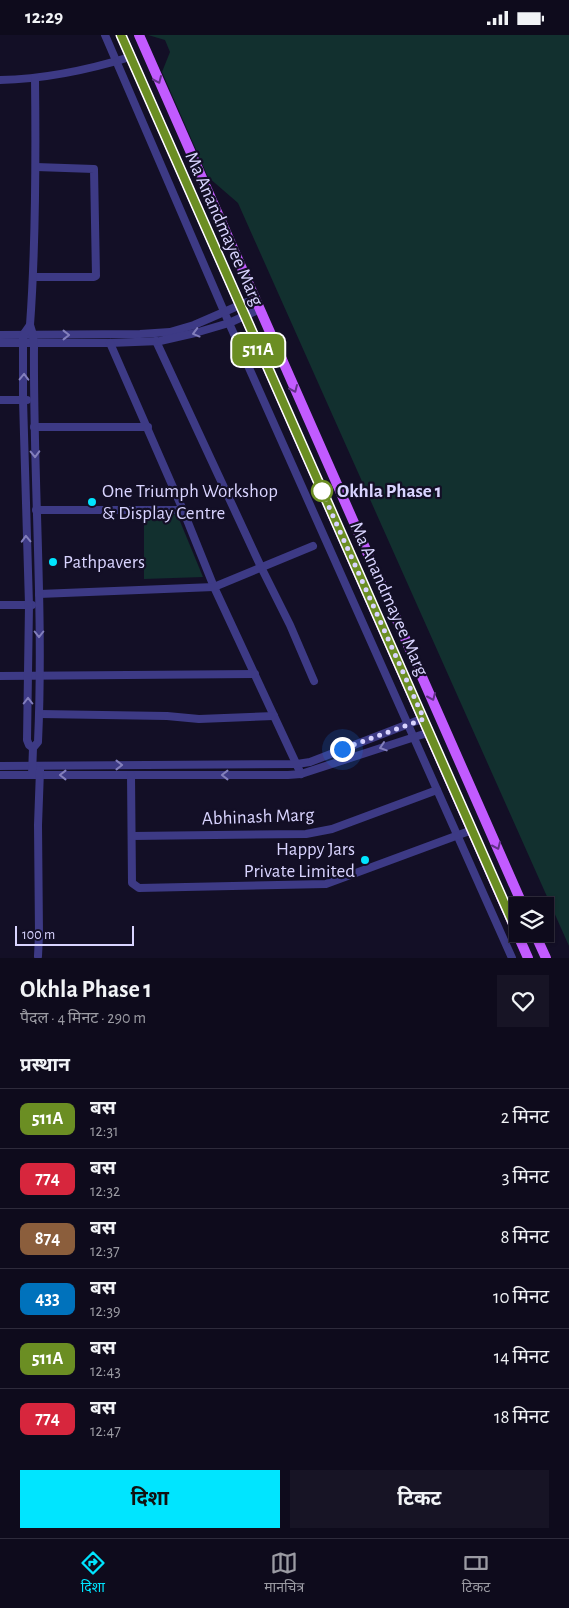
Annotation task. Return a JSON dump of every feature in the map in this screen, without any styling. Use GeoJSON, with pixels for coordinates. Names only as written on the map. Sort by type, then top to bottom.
{"type":"FeatureCollection","features":[{"type":"Feature","properties":{"kind":"main road","name":"Ma Anandmayee Marg"},"geometry":{"type":"LineString","coordinates":[[121,35],[243,316],[430,732],[528,958]]}},
{"type":"Feature","properties":{"kind":"main road","name":"Ma Anandmayee Marg"},"geometry":{"type":"LineString","coordinates":[[138,35],[258,310],[520,897]]}},
{"type":"Feature","properties":{"kind":"main road"},"geometry":{"type":"LineString","coordinates":[[539,942],[546,958]]}},
{"type":"Feature","properties":{"kind":"street"},"geometry":{"type":"LineString","coordinates":[[104,35],[224,312],[512,958]]}},
{"type":"Feature","properties":{"kind":"street"},"geometry":{"type":"LineString","coordinates":[[0,80],[56,76],[130,57]]}},
{"type":"Feature","properties":{"kind":"street"},"geometry":{"type":"LineString","coordinates":[[33,748],[38,742],[39,715],[39,594],[34,427],[34,339],[30,325],[34,277],[35,78]]}},
{"type":"Feature","properties":{"kind":"street"},"geometry":{"type":"LineString","coordinates":[[34,277],[96,276],[94,169],[36,167]]}},
{"type":"Feature","properties":{"kind":"street"},"geometry":{"type":"LineString","coordinates":[[0,335],[34,339],[157,333],[194,325],[254,299]]}},
{"type":"Feature","properties":{"kind":"street"},"geometry":{"type":"LineString","coordinates":[[34,339],[110,343],[156,341],[195,333],[229,323],[258,310]]}},
{"type":"Feature","properties":{"kind":"street"},"geometry":{"type":"LineString","coordinates":[[30,325],[23,339],[28,605],[27,741],[33,748],[36,765],[38,956]]}},
{"type":"Feature","properties":{"kind":"street"},"geometry":{"type":"LineString","coordinates":[[0,343],[23,339]]}},
{"type":"Feature","properties":{"kind":"street"},"geometry":{"type":"LineString","coordinates":[[156,341],[290,625],[314,681]]}},
{"type":"Feature","properties":{"kind":"street"},"geometry":{"type":"LineString","coordinates":[[110,343],[148,427],[214,587],[301,774]]}},
{"type":"Feature","properties":{"kind":"street"},"geometry":{"type":"LineString","coordinates":[[0,400],[34,399]]}},
{"type":"Feature","properties":{"kind":"street"},"geometry":{"type":"LineString","coordinates":[[34,427],[148,427]]}},
{"type":"Feature","properties":{"kind":"street"},"geometry":{"type":"LineString","coordinates":[[36,510],[183,510]]}},
{"type":"Feature","properties":{"kind":"street"},"geometry":{"type":"LineString","coordinates":[[39,594],[214,587],[313,546]]}},
{"type":"Feature","properties":{"kind":"street"},"geometry":{"type":"LineString","coordinates":[[0,605],[39,605]]}},
{"type":"Feature","properties":{"kind":"street"},"geometry":{"type":"LineString","coordinates":[[0,676],[256,674]]}},
{"type":"Feature","properties":{"kind":"street"},"geometry":{"type":"LineString","coordinates":[[39,715],[166,716],[199,719],[274,715]]}},
{"type":"Feature","properties":{"kind":"street"},"geometry":{"type":"LineString","coordinates":[[0,766],[297,764],[310,761],[424,719]]}},
{"type":"Feature","properties":{"kind":"street"},"geometry":{"type":"LineString","coordinates":[[0,775],[301,774],[430,732]]}},
{"type":"Feature","properties":{"kind":"street"},"geometry":{"type":"LineString","coordinates":[[132,775],[132,883],[139,888],[326,884],[472,830]]}},
{"type":"Feature","properties":{"kind":"street","name":"Abhinash Marg"},"geometry":{"type":"LineString","coordinates":[[132,836],[306,834],[332,829],[438,790]]}},
{"type":"Feature","properties":{"kind":"green space"},"geometry":{"type":"Polygon","coordinates":[[[148,35],[569,35],[569,946],[554,912],[554,897],[547,897],[238,203],[208,177],[162,72],[170,52],[165,40],[148,35]]]}},
{"type":"Feature","properties":{"kind":"green space"},"geometry":{"type":"Polygon","coordinates":[[[177,514],[203,577],[144,579],[144,517],[177,514]]]}},
{"type":"Feature","properties":{"kind":"bus line","name":"511A"},"geometry":{"type":"LineString","coordinates":[[121,35],[243,316],[430,732],[509,913]]}},
{"type":"Feature","properties":{"kind":"place","name":"Okhla Phase 1"},"geometry":{"type":"Point","coordinates":[322,491]}},
{"type":"Feature","properties":{"kind":"place","name":"One Triumph Workshop & Display Centre"},"geometry":{"type":"Point","coordinates":[92,502]}},
{"type":"Feature","properties":{"kind":"place","name":"Pathpavers"},"geometry":{"type":"Point","coordinates":[53,562]}},
{"type":"Feature","properties":{"kind":"place","name":"Happy Jars Private Limited"},"geometry":{"type":"Point","coordinates":[365,860]}},
{"type":"Feature","properties":{"kind":"route"},"geometry":{"type":"LineString","coordinates":[[322,491],[320,487],[424,719],[342,749]]}}]}
